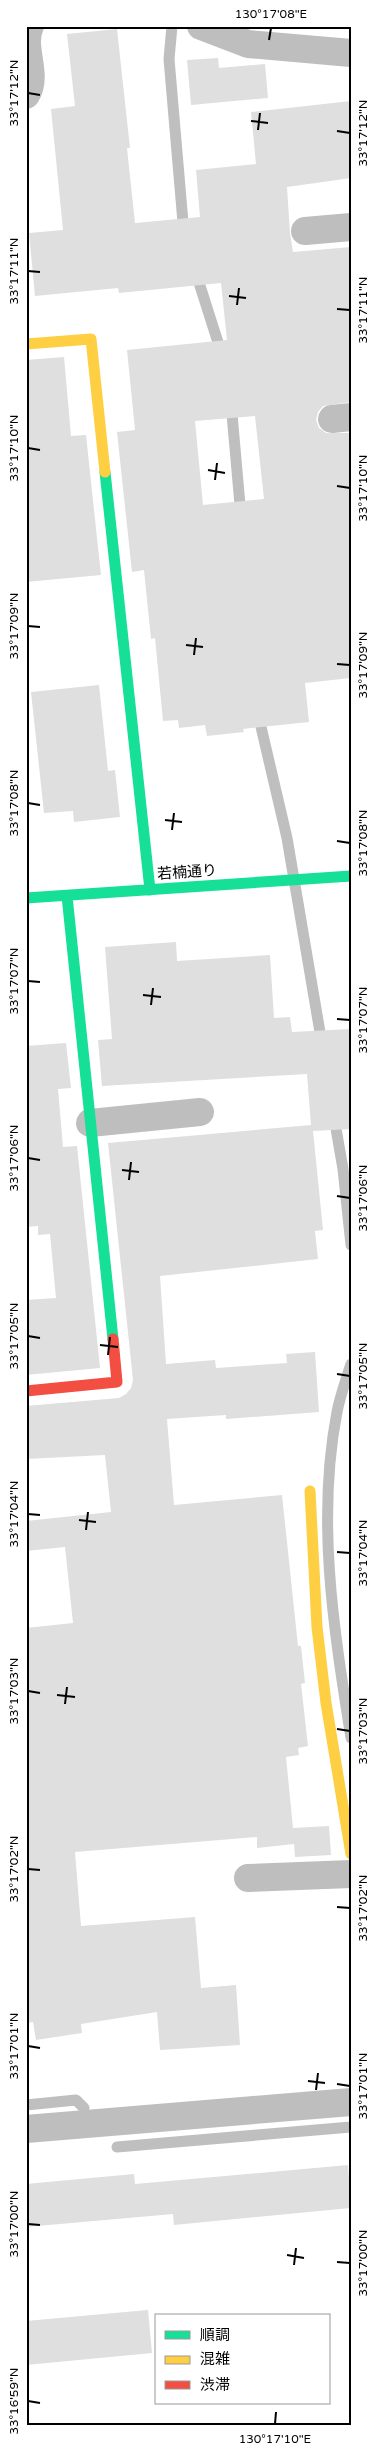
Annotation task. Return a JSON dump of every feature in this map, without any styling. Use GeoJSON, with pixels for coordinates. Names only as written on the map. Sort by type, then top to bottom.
{"type":"FeatureCollection","features":[{"type":"Feature","properties":{"kind":"street"},"geometry":{"type":"LineString","coordinates":[[26,95],[32,86],[26,34],[30,26]]}},
{"type":"Feature","properties":{"kind":"street"},"geometry":{"type":"LineString","coordinates":[[201,26],[248,44],[351,53]]}},
{"type":"Feature","properties":{"kind":"street"},"geometry":{"type":"LineString","coordinates":[[305,231],[351,227]]}},
{"type":"Feature","properties":{"kind":"street"},"geometry":{"type":"LineString","coordinates":[[26,344],[91,339],[150,890]]}},
{"type":"Feature","properties":{"kind":"street","name":"若楠通り"},"geometry":{"type":"LineString","coordinates":[[26,898],[351,876]]}},
{"type":"Feature","properties":{"kind":"street"},"geometry":{"type":"LineString","coordinates":[[26,1391],[117,1382],[67,896]]}},
{"type":"Feature","properties":{"kind":"street"},"geometry":{"type":"LineString","coordinates":[[90,1123],[200,1112]]}},
{"type":"Feature","properties":{"kind":"street"},"geometry":{"type":"LineString","coordinates":[[310,1491],[317,1627],[326,1703],[351,1854]]}},
{"type":"Feature","properties":{"kind":"street"},"geometry":{"type":"LineString","coordinates":[[248,1878],[351,1874]]}},
{"type":"Feature","properties":{"kind":"street"},"geometry":{"type":"LineString","coordinates":[[26,2129],[351,2102]]}},
{"type":"Feature","properties":{"kind":"building"},"geometry":{"type":"Polygon","coordinates":[[[117,29],[130,148],[127,148],[135,223],[200,217],[196,170],[256,164],[251,112],[351,101],[351,178],[287,187],[293,252],[351,247],[351,402],[323,406],[318,412],[316,420],[319,428],[326,433],[351,433],[351,678],[305,683],[309,722],[243,729],[244,732],[207,736],[205,725],[179,728],[178,720],[163,721],[155,638],[151,639],[144,570],[132,572],[117,432],[135,430],[127,350],[227,340],[221,283],[119,293],[118,288],[35,296],[29,233],[63,230],[51,109],[75,106],[67,34],[117,29]],[[255,416],[195,421],[203,505],[264,499],[255,416]]]}},
{"type":"Feature","properties":{"kind":"building"},"geometry":{"type":"Polygon","coordinates":[[[218,58],[219,68],[265,64],[268,98],[191,105],[187,60],[218,58]]]}},
{"type":"Feature","properties":{"kind":"building"},"geometry":{"type":"Polygon","coordinates":[[[64,357],[71,436],[86,435],[101,575],[26,582],[26,360],[64,357]]]}},
{"type":"Feature","properties":{"kind":"building"},"geometry":{"type":"Polygon","coordinates":[[[99,685],[108,771],[115,770],[120,817],[74,822],[73,811],[44,813],[31,692],[99,685]]]}},
{"type":"Feature","properties":{"kind":"building"},"geometry":{"type":"Polygon","coordinates":[[[176,942],[177,961],[270,955],[274,1018],[290,1017],[292,1032],[351,1029],[351,1129],[313,1131],[323,1230],[315,1231],[318,1259],[160,1276],[166,1364],[215,1360],[216,1368],[287,1363],[286,1354],[315,1352],[319,1412],[226,1419],[226,1415],[167,1419],[174,1505],[282,1495],[298,1646],[301,1646],[305,1683],[301,1684],[308,1746],[298,1748],[299,1755],[286,1757],[293,1828],[329,1826],[331,1855],[295,1857],[294,1844],[257,1848],[257,1837],[75,1852],[81,1926],[195,1917],[201,1988],[236,1985],[240,2045],[160,2050],[157,2012],[81,2024],[82,2033],[36,2040],[33,2022],[26,2023],[26,1628],[73,1623],[65,1547],[26,1551],[26,1521],[111,1512],[105,1455],[26,1459],[26,1406],[119,1398],[131,1388],[133,1380],[108,1143],[311,1125],[307,1074],[102,1086],[98,1040],[112,1039],[105,947],[176,942]]]}},
{"type":"Feature","properties":{"kind":"building"},"geometry":{"type":"Polygon","coordinates":[[[66,1043],[71,1088],[58,1089],[63,1147],[77,1146],[100,1368],[26,1375],[26,1300],[56,1298],[50,1234],[38,1235],[38,1226],[26,1227],[26,1046],[66,1043]]]}},
{"type":"Feature","properties":{"kind":"building"},"geometry":{"type":"Polygon","coordinates":[[[348,2165],[351,2208],[174,2225],[173,2214],[26,2227],[26,2184],[134,2174],[135,2184],[348,2165]]]}},
{"type":"Feature","properties":{"kind":"building"},"geometry":{"type":"Polygon","coordinates":[[[148,2310],[152,2353],[26,2365],[26,2321],[148,2310]]]}},
{"type":"Feature","properties":{"kind":"waterway"},"geometry":{"type":"LineString","coordinates":[[172,26],[169,59],[184,234]]}},
{"type":"Feature","properties":{"kind":"waterway"},"geometry":{"type":"LineString","coordinates":[[195,270],[222,355]]}},
{"type":"Feature","properties":{"kind":"waterway"},"geometry":{"type":"LineString","coordinates":[[231,403],[241,516]]}},
{"type":"Feature","properties":{"kind":"waterway"},"geometry":{"type":"LineString","coordinates":[[258,714],[287,838],[322,1044]]}},
{"type":"Feature","properties":{"kind":"waterway"},"geometry":{"type":"LineString","coordinates":[[334,1117],[343,1169],[351,1245]]}},
{"type":"Feature","properties":{"kind":"waterway"},"geometry":{"type":"LineString","coordinates":[[351,1364],[338,1406],[331,1453],[328,1494],[330,1575],[339,1657],[351,1738]]}},
{"type":"Feature","properties":{"kind":"waterway"},"geometry":{"type":"LineString","coordinates":[[26,2105],[76,2100],[84,2108]]}},
{"type":"Feature","properties":{"kind":"waterway"},"geometry":{"type":"LineString","coordinates":[[117,2147],[351,2127]]}},
{"type":"Feature","properties":{"kind":"traffic: fast"},"geometry":{"type":"LineString","coordinates":[[105,472],[150,890]]}},
{"type":"Feature","properties":{"kind":"traffic: fast"},"geometry":{"type":"LineString","coordinates":[[26,898],[351,876]]}},
{"type":"Feature","properties":{"kind":"traffic: fast"},"geometry":{"type":"LineString","coordinates":[[67,896],[113,1339]]}},
{"type":"Feature","properties":{"kind":"traffic: slow"},"geometry":{"type":"LineString","coordinates":[[26,344],[91,339],[105,472]]}},
{"type":"Feature","properties":{"kind":"traffic: slow"},"geometry":{"type":"LineString","coordinates":[[310,1491],[317,1627],[326,1703],[351,1854]]}},
{"type":"Feature","properties":{"kind":"traffic: jam"},"geometry":{"type":"LineString","coordinates":[[26,1391],[117,1382],[113,1339]]}}]}
